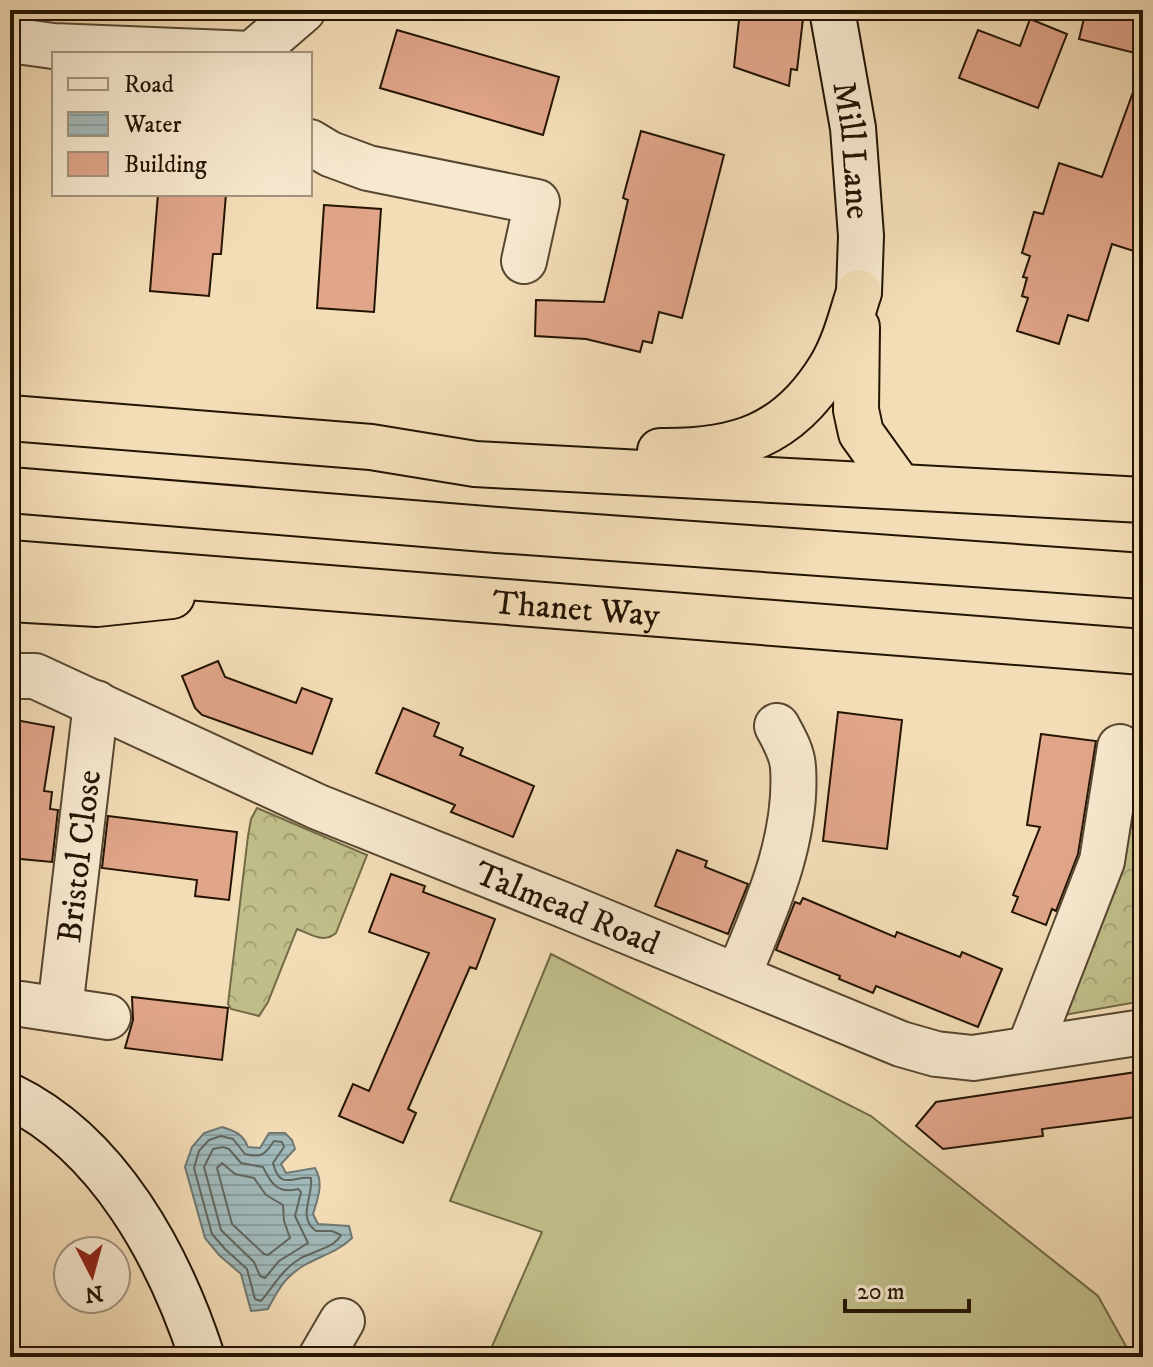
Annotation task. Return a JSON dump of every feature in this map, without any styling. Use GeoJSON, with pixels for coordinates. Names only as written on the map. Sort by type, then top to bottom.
{"type":"FeatureCollection","features":[{"type":"Feature","properties":{"kind":"highway"},"geometry":{"type":"LineString","coordinates":[[10,418],[371,447],[691,451],[744,443],[775,428],[798,409],[831,367],[859,292]]}},
{"type":"Feature","properties":{"kind":"highway"},"geometry":{"type":"LineString","coordinates":[[859,292],[856,410],[861,433],[899,486]]}},
{"type":"Feature","properties":{"kind":"highway"},"geometry":{"type":"LineString","coordinates":[[371,447],[475,464],[1143,500]]}},
{"type":"Feature","properties":{"kind":"highway"},"geometry":{"type":"LineString","coordinates":[[10,490],[497,530],[1143,576]]}},
{"type":"Feature","properties":{"kind":"highway","name":"Thanet Way"},"geometry":{"type":"LineString","coordinates":[[10,563],[1143,652]]}},
{"type":"Feature","properties":{"kind":"highway"},"geometry":{"type":"LineString","coordinates":[[10,599],[97,604],[270,585]]}},
{"type":"Feature","properties":{"kind":"street"},"geometry":{"type":"LineString","coordinates":[[254,52],[303,10]]}},
{"type":"Feature","properties":{"kind":"street","name":"Mill Lane"},"geometry":{"type":"LineString","coordinates":[[832,10],[853,128],[861,236],[859,292]]}},
{"type":"Feature","properties":{"kind":"street"},"geometry":{"type":"LineString","coordinates":[[10,40],[53,46],[202,52]]}},
{"type":"Feature","properties":{"kind":"street"},"geometry":{"type":"LineString","coordinates":[[312,143],[330,154],[368,168],[537,202],[524,261]]}},
{"type":"Feature","properties":{"kind":"street","name":"Talmead Road"},"geometry":{"type":"LineString","coordinates":[[10,676],[35,676],[318,807],[888,1039],[936,1054],[973,1058],[1143,1032]]}},
{"type":"Feature","properties":{"kind":"street","name":"Bristol Close"},"geometry":{"type":"LineString","coordinates":[[96,703],[40,1007],[108,1017]]}},
{"type":"Feature","properties":{"kind":"street"},"geometry":{"type":"LineString","coordinates":[[738,976],[771,895],[791,808],[793,765],[787,744],[777,726]]}},
{"type":"Feature","properties":{"kind":"street"},"geometry":{"type":"LineString","coordinates":[[1029,1049],[1102,861],[1120,747]]}},
{"type":"Feature","properties":{"kind":"street"},"geometry":{"type":"LineString","coordinates":[[10,1096],[30,1106],[63,1132],[93,1160],[120,1192],[148,1234],[171,1278],[202,1357]]}},
{"type":"Feature","properties":{"kind":"green space"},"geometry":{"type":"Polygon","coordinates":[[[1142,738],[1143,1001],[1064,1015],[1106,906],[1132,824],[1142,738]]]}},
{"type":"Feature","properties":{"kind":"green space"},"geometry":{"type":"Polygon","coordinates":[[[257,808],[367,855],[336,933],[322,938],[297,929],[268,1002],[259,1016],[231,1009],[228,1004],[248,836],[257,808]]]}},
{"type":"Feature","properties":{"kind":"green space"},"geometry":{"type":"Polygon","coordinates":[[[551,954],[871,1116],[1098,1296],[1132,1357],[496,1357],[490,1351],[542,1232],[450,1201],[551,954]]]}},
{"type":"Feature","properties":{"kind":"water"},"geometry":{"type":"Polygon","coordinates":[[[222,1127],[238,1134],[248,1147],[260,1148],[269,1133],[285,1133],[295,1149],[281,1164],[286,1173],[315,1168],[318,1174],[319,1191],[313,1214],[318,1224],[349,1226],[352,1238],[297,1270],[281,1287],[268,1309],[251,1311],[241,1274],[205,1238],[185,1167],[192,1147],[204,1133],[222,1127]]]}},
{"type":"Feature","properties":{"kind":"building"},"geometry":{"type":"Polygon","coordinates":[[[740,10],[804,10],[797,70],[791,69],[789,86],[734,67],[740,10]]]}},
{"type":"Feature","properties":{"kind":"building"},"geometry":{"type":"Polygon","coordinates":[[[1086,10],[1143,10],[1143,55],[1079,39],[1086,10]]]}},
{"type":"Feature","properties":{"kind":"building"},"geometry":{"type":"Polygon","coordinates":[[[1030,19],[1067,34],[1038,108],[959,78],[978,30],[1020,46],[1030,19]]]}},
{"type":"Feature","properties":{"kind":"building"},"geometry":{"type":"Polygon","coordinates":[[[397,30],[559,77],[543,135],[380,88],[397,30]]]}},
{"type":"Feature","properties":{"kind":"building"},"geometry":{"type":"Polygon","coordinates":[[[1139,76],[1143,77],[1143,254],[1112,244],[1088,321],[1068,315],[1059,344],[1017,331],[1028,298],[1022,296],[1027,278],[1023,277],[1030,256],[1022,253],[1034,212],[1043,214],[1059,163],[1102,177],[1139,76]]]}},
{"type":"Feature","properties":{"kind":"building"},"geometry":{"type":"Polygon","coordinates":[[[641,131],[724,155],[682,318],[659,312],[652,343],[643,341],[640,352],[586,339],[535,336],[536,300],[604,302],[628,200],[623,198],[641,131]]]}},
{"type":"Feature","properties":{"kind":"building"},"geometry":{"type":"Polygon","coordinates":[[[158,196],[226,196],[221,254],[213,254],[209,296],[150,291],[158,196]]]}},
{"type":"Feature","properties":{"kind":"building"},"geometry":{"type":"Polygon","coordinates":[[[324,205],[381,209],[374,312],[317,308],[324,205]]]}},
{"type":"Feature","properties":{"kind":"building"},"geometry":{"type":"Polygon","coordinates":[[[218,661],[225,677],[296,703],[302,688],[332,699],[312,754],[202,715],[195,708],[182,676],[218,661]]]}},
{"type":"Feature","properties":{"kind":"building"},"geometry":{"type":"Polygon","coordinates":[[[403,708],[439,723],[434,736],[463,748],[460,755],[534,786],[513,837],[451,812],[455,805],[376,773],[403,708]]]}},
{"type":"Feature","properties":{"kind":"building"},"geometry":{"type":"Polygon","coordinates":[[[838,712],[902,720],[887,849],[823,841],[838,712]]]}},
{"type":"Feature","properties":{"kind":"building"},"geometry":{"type":"Polygon","coordinates":[[[10,719],[54,727],[44,791],[52,792],[50,809],[58,810],[52,862],[10,858],[10,719]]]}},
{"type":"Feature","properties":{"kind":"building"},"geometry":{"type":"Polygon","coordinates":[[[1041,734],[1096,741],[1078,854],[1056,911],[1052,909],[1046,925],[1012,912],[1018,897],[1013,895],[1040,827],[1027,825],[1041,734]]]}},
{"type":"Feature","properties":{"kind":"building"},"geometry":{"type":"Polygon","coordinates":[[[108,816],[237,832],[229,900],[195,896],[197,880],[102,868],[108,816]]]}},
{"type":"Feature","properties":{"kind":"building"},"geometry":{"type":"Polygon","coordinates":[[[677,850],[707,861],[705,867],[748,884],[728,934],[655,906],[677,850]]]}},
{"type":"Feature","properties":{"kind":"building"},"geometry":{"type":"Polygon","coordinates":[[[391,874],[425,886],[423,892],[495,919],[476,969],[470,967],[408,1109],[416,1113],[403,1143],[339,1116],[353,1084],[369,1091],[429,953],[369,932],[391,874]]]}},
{"type":"Feature","properties":{"kind":"building"},"geometry":{"type":"Polygon","coordinates":[[[803,898],[895,937],[897,932],[960,957],[962,952],[1002,969],[978,1027],[876,986],[873,993],[776,950],[795,902],[800,904],[803,898]]]}},
{"type":"Feature","properties":{"kind":"building"},"geometry":{"type":"Polygon","coordinates":[[[132,997],[228,1008],[222,1060],[125,1048],[133,1020],[132,997]]]}},
{"type":"Feature","properties":{"kind":"building"},"geometry":{"type":"Polygon","coordinates":[[[1143,1071],[1143,1116],[1042,1129],[1043,1136],[943,1149],[916,1126],[936,1102],[1143,1071]]]}}]}
